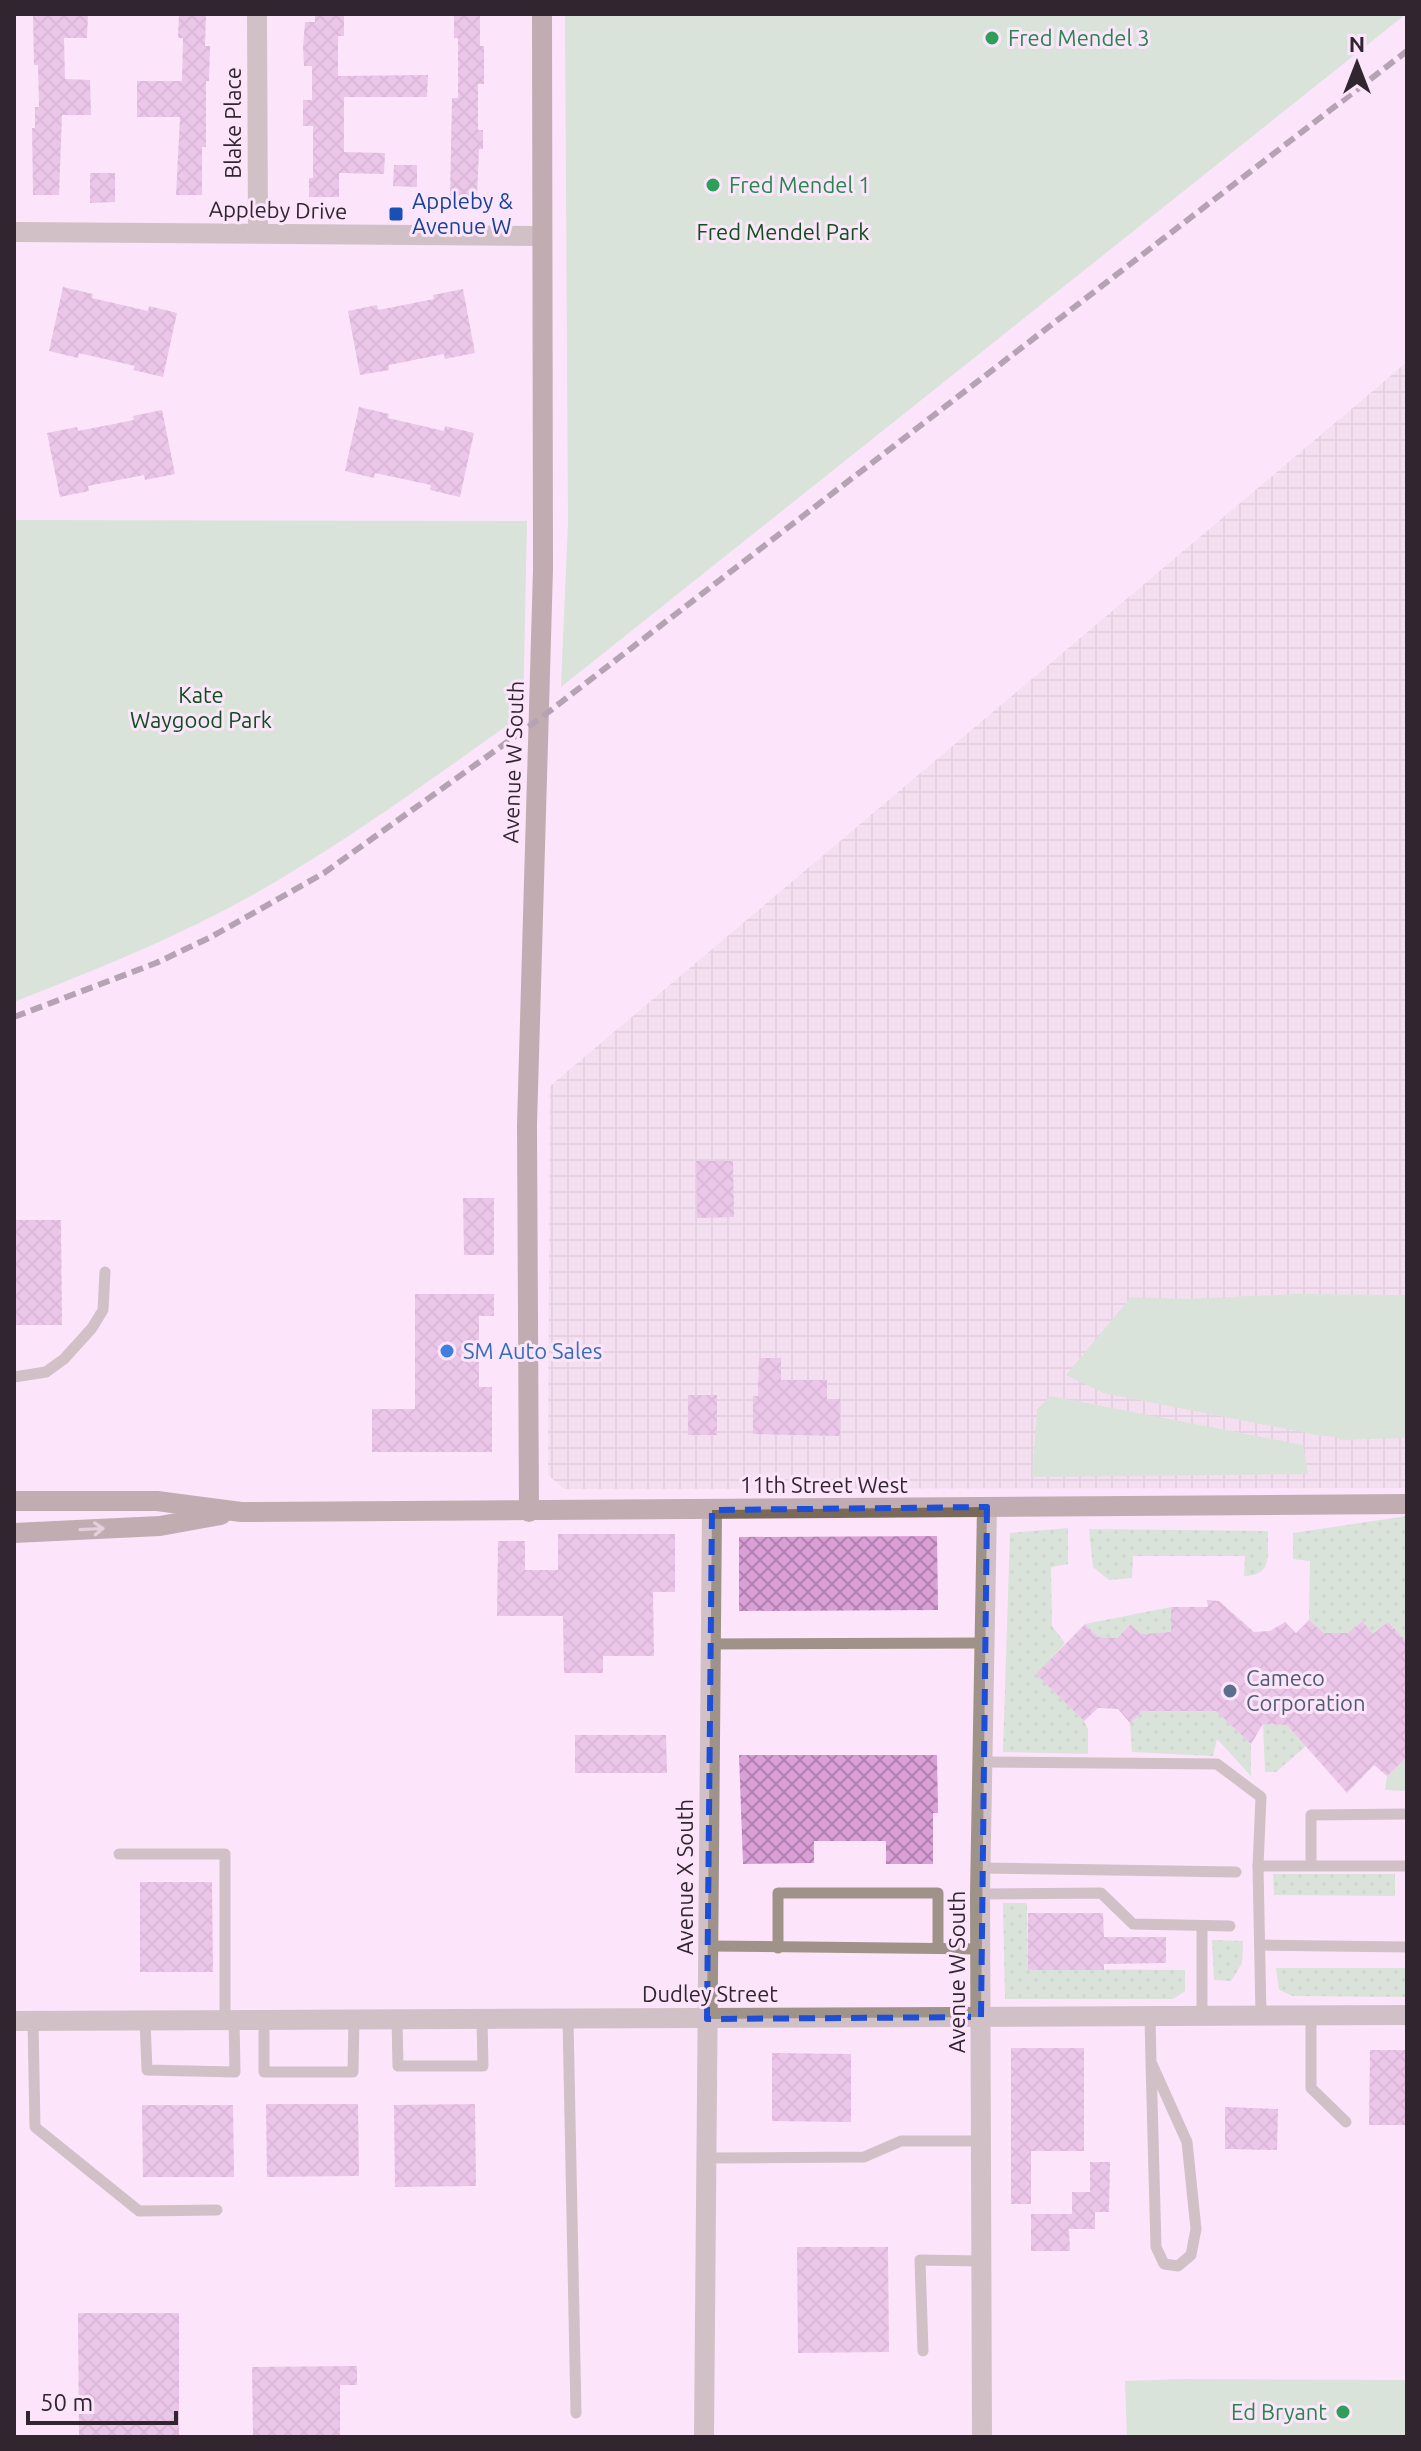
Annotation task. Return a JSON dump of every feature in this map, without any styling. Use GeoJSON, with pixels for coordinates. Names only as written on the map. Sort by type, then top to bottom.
{"type":"FeatureCollection","features":[{"type":"Feature","properties":{"kind":"main road","name":"Avenue W South"},"geometry":{"type":"LineString","coordinates":[[529,1512],[527,1125],[543,569],[542,14]]}},
{"type":"Feature","properties":{"kind":"main road","name":"11th Street West"},"geometry":{"type":"LineString","coordinates":[[14,1501],[157,1501],[241,1512],[1407,1504]]}},
{"type":"Feature","properties":{"kind":"main road","name":"11th Street West"},"geometry":{"type":"LineString","coordinates":[[14,1533],[160,1526],[241,1512]]}},
{"type":"Feature","properties":{"kind":"street","name":"Blake Place"},"geometry":{"type":"LineString","coordinates":[[257,14],[258,233]]}},
{"type":"Feature","properties":{"kind":"street","name":"Appleby Drive"},"geometry":{"type":"LineString","coordinates":[[14,232],[542,236]]}},
{"type":"Feature","properties":{"kind":"street","name":"Avenue W South"},"geometry":{"type":"LineString","coordinates":[[982,2437],[980,1894],[987,1507]]}},
{"type":"Feature","properties":{"kind":"street","name":"Avenue X South"},"geometry":{"type":"LineString","coordinates":[[704,2437],[712,1510]]}},
{"type":"Feature","properties":{"kind":"street","name":"Dudley Street"},"geometry":{"type":"LineString","coordinates":[[24,2021],[1407,2015]]}},
{"type":"Feature","properties":{"kind":"lane"},"geometry":{"type":"LineString","coordinates":[[14,1377],[46,1372],[64,1359],[92,1328],[103,1310],[105,1272]]}},
{"type":"Feature","properties":{"kind":"lane"},"geometry":{"type":"LineString","coordinates":[[711,1644],[986,1643]]}},
{"type":"Feature","properties":{"kind":"lane"},"geometry":{"type":"LineString","coordinates":[[984,1762],[1217,1764],[1261,1797],[1258,1866],[1261,2016]]}},
{"type":"Feature","properties":{"kind":"lane"},"geometry":{"type":"LineString","coordinates":[[1311,1865],[1311,1815],[1407,1814]]}},
{"type":"Feature","properties":{"kind":"lane"},"geometry":{"type":"LineString","coordinates":[[119,1854],[225,1854],[229,2020],[235,2072],[147,2070],[145,2021]]}},
{"type":"Feature","properties":{"kind":"lane"},"geometry":{"type":"LineString","coordinates":[[1258,1866],[1407,1866]]}},
{"type":"Feature","properties":{"kind":"lane"},"geometry":{"type":"LineString","coordinates":[[981,1868],[1236,1872]]}},
{"type":"Feature","properties":{"kind":"lane"},"geometry":{"type":"LineString","coordinates":[[778,1948],[778,1893],[938,1893],[938,1948]]}},
{"type":"Feature","properties":{"kind":"lane"},"geometry":{"type":"LineString","coordinates":[[980,1894],[1101,1893],[1133,1924],[1230,1926]]}},
{"type":"Feature","properties":{"kind":"lane"},"geometry":{"type":"LineString","coordinates":[[1202,1926],[1202,2016]]}},
{"type":"Feature","properties":{"kind":"lane"},"geometry":{"type":"LineString","coordinates":[[1260,1945],[1407,1947]]}},
{"type":"Feature","properties":{"kind":"lane"},"geometry":{"type":"LineString","coordinates":[[709,1946],[981,1949]]}},
{"type":"Feature","properties":{"kind":"lane"},"geometry":{"type":"LineString","coordinates":[[1150,2016],[1151,2062],[1156,2247],[1164,2264],[1178,2266],[1191,2255],[1196,2229],[1187,2142],[1151,2062]]}},
{"type":"Feature","properties":{"kind":"lane"},"geometry":{"type":"LineString","coordinates":[[1311,2016],[1311,2088],[1346,2122]]}},
{"type":"Feature","properties":{"kind":"lane"},"geometry":{"type":"LineString","coordinates":[[397,2020],[398,2066],[483,2066],[482,2019]]}},
{"type":"Feature","properties":{"kind":"lane"},"geometry":{"type":"LineString","coordinates":[[568,2019],[576,2413]]}},
{"type":"Feature","properties":{"kind":"lane"},"geometry":{"type":"LineString","coordinates":[[264,2021],[264,2072],[353,2072],[354,2020]]}},
{"type":"Feature","properties":{"kind":"lane"},"geometry":{"type":"LineString","coordinates":[[24,2021],[35,2127],[139,2211],[217,2210]]}},
{"type":"Feature","properties":{"kind":"lane"},"geometry":{"type":"LineString","coordinates":[[706,2158],[864,2157],[901,2141],[981,2141]]}},
{"type":"Feature","properties":{"kind":"lane"},"geometry":{"type":"LineString","coordinates":[[923,2351],[920,2260],[982,2261]]}},
{"type":"Feature","properties":{"kind":"highlighted area"},"geometry":{"type":"Polygon","coordinates":[[[987,1507],[981,2017],[707,2019],[712,1510],[987,1507]]]}},
{"type":"Feature","properties":{"kind":"shaded area"},"geometry":{"type":"Polygon","coordinates":[[[1407,362],[1407,1488],[564,1489],[548,1475],[550,1086],[1407,362]]]}},
{"type":"Feature","properties":{"kind":"green space","name":"Fred Mendel Park"},"geometry":{"type":"Polygon","coordinates":[[[565,14],[1406,14],[561,687],[568,522],[565,14]]]}},
{"type":"Feature","properties":{"kind":"green space","name":"Kate Waygood Park"},"geometry":{"type":"Polygon","coordinates":[[[14,520],[527,521],[523,714],[373,820],[248,897],[150,946],[14,1002],[14,520]]]}},
{"type":"Feature","properties":{"kind":"green space"},"geometry":{"type":"Polygon","coordinates":[[[1295,1294],[1407,1295],[1407,1438],[1340,1440],[1103,1393],[1066,1375],[1131,1297],[1187,1299],[1295,1294]]]}},
{"type":"Feature","properties":{"kind":"green space"},"geometry":{"type":"Polygon","coordinates":[[[1051,1396],[1303,1445],[1308,1474],[1032,1477],[1037,1409],[1051,1396]]]}},
{"type":"Feature","properties":{"kind":"green space"},"geometry":{"type":"Polygon","coordinates":[[[1407,1516],[1407,1642],[1388,1622],[1373,1634],[1362,1621],[1348,1633],[1324,1633],[1309,1620],[1310,1561],[1293,1559],[1293,1533],[1407,1516]]]}},
{"type":"Feature","properties":{"kind":"green space"},"geometry":{"type":"Polygon","coordinates":[[[1068,1528],[1068,1564],[1051,1567],[1052,1626],[1065,1643],[1037,1674],[1084,1721],[1088,1729],[1088,1754],[1003,1752],[1010,1533],[1068,1528]]]}},
{"type":"Feature","properties":{"kind":"green space"},"geometry":{"type":"Polygon","coordinates":[[[1089,1529],[1268,1531],[1267,1562],[1260,1572],[1244,1576],[1245,1556],[1133,1556],[1132,1578],[1109,1580],[1093,1567],[1089,1529]]]}},
{"type":"Feature","properties":{"kind":"green space"},"geometry":{"type":"Polygon","coordinates":[[[1171,1607],[1171,1632],[1141,1634],[1131,1624],[1117,1638],[1098,1637],[1085,1624],[1171,1607]]]}},
{"type":"Feature","properties":{"kind":"green space"},"geometry":{"type":"Polygon","coordinates":[[[1142,1711],[1216,1711],[1251,1744],[1251,1776],[1217,1739],[1213,1756],[1132,1752],[1130,1723],[1142,1711]]]}},
{"type":"Feature","properties":{"kind":"green space"},"geometry":{"type":"Polygon","coordinates":[[[1263,1724],[1287,1725],[1306,1746],[1276,1772],[1265,1772],[1263,1724]]]}},
{"type":"Feature","properties":{"kind":"green space"},"geometry":{"type":"Polygon","coordinates":[[[1407,1757],[1407,1791],[1385,1790],[1387,1776],[1407,1757]]]}},
{"type":"Feature","properties":{"kind":"green space"},"geometry":{"type":"Polygon","coordinates":[[[1273,1874],[1395,1874],[1395,1896],[1274,1895],[1273,1874]]]}},
{"type":"Feature","properties":{"kind":"green space"},"geometry":{"type":"Polygon","coordinates":[[[1003,1903],[1027,1903],[1028,1969],[1185,1970],[1185,1991],[1173,1999],[1005,1999],[1003,1903]]]}},
{"type":"Feature","properties":{"kind":"green space"},"geometry":{"type":"Polygon","coordinates":[[[1212,1940],[1243,1941],[1242,1963],[1231,1981],[1214,1980],[1212,1940]]]}},
{"type":"Feature","properties":{"kind":"green space"},"geometry":{"type":"Polygon","coordinates":[[[1276,1968],[1407,1968],[1407,1997],[1293,1996],[1279,1990],[1276,1968]]]}},
{"type":"Feature","properties":{"kind":"green space"},"geometry":{"type":"Polygon","coordinates":[[[1407,2380],[1407,2437],[1127,2437],[1125,2381],[1407,2380]]]}},
{"type":"Feature","properties":{"kind":"building"},"geometry":{"type":"Polygon","coordinates":[[[33,14],[88,14],[87,38],[64,38],[65,79],[90,80],[91,115],[62,115],[59,195],[33,195],[32,128],[35,128],[35,107],[39,107],[33,14]]]}},
{"type":"Feature","properties":{"kind":"building"},"geometry":{"type":"Polygon","coordinates":[[[179,14],[206,14],[205,46],[210,46],[209,81],[206,81],[206,147],[202,147],[202,195],[176,195],[180,117],[137,117],[137,81],[182,81],[183,38],[178,38],[179,14]]]}},
{"type":"Feature","properties":{"kind":"building"},"geometry":{"type":"Polygon","coordinates":[[[315,14],[344,14],[344,36],[338,36],[338,76],[428,75],[427,97],[344,97],[344,152],[385,153],[384,174],[339,173],[339,197],[309,197],[309,178],[313,178],[313,126],[303,126],[303,100],[312,100],[312,66],[304,66],[303,47],[305,22],[315,22],[315,14]]]}},
{"type":"Feature","properties":{"kind":"building"},"geometry":{"type":"Polygon","coordinates":[[[454,14],[480,14],[484,84],[478,84],[478,130],[483,130],[483,149],[479,149],[477,196],[450,197],[452,98],[458,98],[458,38],[454,38],[454,14]]]}},
{"type":"Feature","properties":{"kind":"building"},"geometry":{"type":"Polygon","coordinates":[[[394,165],[417,165],[417,187],[393,186],[394,165]]]}},
{"type":"Feature","properties":{"kind":"building"},"geometry":{"type":"Polygon","coordinates":[[[90,173],[115,173],[115,202],[90,203],[90,173]]]}},
{"type":"Feature","properties":{"kind":"building"},"geometry":{"type":"Polygon","coordinates":[[[63,287],[93,294],[92,298],[148,311],[149,306],[177,313],[163,377],[133,370],[135,366],[79,353],[78,358],[49,351],[63,287]]]}},
{"type":"Feature","properties":{"kind":"building"},"geometry":{"type":"Polygon","coordinates":[[[463,289],[475,353],[445,359],[444,354],[389,365],[389,370],[360,375],[348,311],[377,305],[378,310],[434,299],[433,295],[463,289]]]}},
{"type":"Feature","properties":{"kind":"building"},"geometry":{"type":"Polygon","coordinates":[[[359,407],[389,414],[388,418],[444,431],[445,426],[474,433],[460,497],[430,490],[431,485],[375,473],[374,478],[345,471],[359,407]]]}},
{"type":"Feature","properties":{"kind":"building"},"geometry":{"type":"Polygon","coordinates":[[[162,410],[175,474],[145,480],[144,475],[88,486],[89,491],[60,497],[47,433],[77,427],[78,431],[134,420],[133,416],[162,410]]]}},
{"type":"Feature","properties":{"kind":"building"},"geometry":{"type":"Polygon","coordinates":[[[696,1161],[733,1161],[734,1217],[697,1218],[696,1161]]]}},
{"type":"Feature","properties":{"kind":"building"},"geometry":{"type":"Polygon","coordinates":[[[463,1198],[494,1198],[494,1255],[464,1255],[463,1198]]]}},
{"type":"Feature","properties":{"kind":"building"},"geometry":{"type":"Polygon","coordinates":[[[14,1220],[61,1220],[62,1325],[14,1325],[14,1220]]]}},
{"type":"Feature","properties":{"kind":"building","name":"SM Auto Sales"},"geometry":{"type":"Polygon","coordinates":[[[415,1294],[494,1294],[494,1316],[479,1316],[479,1387],[492,1387],[492,1452],[372,1452],[372,1409],[415,1409],[415,1294]]]}},
{"type":"Feature","properties":{"kind":"building"},"geometry":{"type":"Polygon","coordinates":[[[759,1358],[781,1358],[781,1380],[827,1380],[827,1399],[840,1399],[840,1436],[753,1434],[753,1396],[758,1396],[759,1358]]]}},
{"type":"Feature","properties":{"kind":"building"},"geometry":{"type":"Polygon","coordinates":[[[688,1395],[717,1395],[717,1435],[688,1435],[688,1395]]]}},
{"type":"Feature","properties":{"kind":"building"},"geometry":{"type":"Polygon","coordinates":[[[558,1534],[675,1534],[675,1592],[653,1592],[654,1656],[603,1656],[603,1673],[564,1673],[563,1616],[497,1616],[498,1541],[525,1541],[525,1570],[558,1570],[558,1534]]]}},
{"type":"Feature","properties":{"kind":"building"},"geometry":{"type":"Polygon","coordinates":[[[937,1536],[938,1610],[739,1611],[739,1537],[937,1536]]]}},
{"type":"Feature","properties":{"kind":"building","name":"Cameco Corporation"},"geometry":{"type":"Polygon","coordinates":[[[1207,1600],[1219,1601],[1254,1632],[1270,1631],[1285,1622],[1296,1633],[1309,1620],[1324,1633],[1348,1633],[1362,1621],[1373,1634],[1388,1622],[1407,1642],[1407,1757],[1387,1776],[1374,1765],[1347,1793],[1287,1725],[1263,1724],[1251,1744],[1216,1711],[1142,1711],[1130,1723],[1118,1709],[1098,1708],[1084,1721],[1036,1674],[1085,1624],[1098,1637],[1117,1638],[1131,1624],[1141,1634],[1171,1632],[1171,1607],[1208,1607],[1207,1600]]]}},
{"type":"Feature","properties":{"kind":"building"},"geometry":{"type":"Polygon","coordinates":[[[575,1735],[666,1735],[667,1773],[575,1773],[575,1735]]]}},
{"type":"Feature","properties":{"kind":"building"},"geometry":{"type":"Polygon","coordinates":[[[739,1755],[937,1755],[938,1813],[933,1813],[933,1864],[886,1864],[886,1841],[814,1841],[814,1863],[743,1864],[739,1755]]]}},
{"type":"Feature","properties":{"kind":"building"},"geometry":{"type":"Polygon","coordinates":[[[140,1882],[212,1882],[213,1972],[140,1972],[140,1882]]]}},
{"type":"Feature","properties":{"kind":"building"},"geometry":{"type":"Polygon","coordinates":[[[1028,1913],[1103,1913],[1104,1937],[1166,1937],[1166,1963],[1104,1964],[1104,1970],[1028,1970],[1028,1913]]]}},
{"type":"Feature","properties":{"kind":"building"},"geometry":{"type":"Polygon","coordinates":[[[1011,2048],[1084,2048],[1084,2151],[1031,2151],[1031,2204],[1011,2204],[1011,2048]]]}},
{"type":"Feature","properties":{"kind":"building"},"geometry":{"type":"Polygon","coordinates":[[[1370,2050],[1407,2050],[1407,2125],[1369,2125],[1370,2050]]]}},
{"type":"Feature","properties":{"kind":"building"},"geometry":{"type":"Polygon","coordinates":[[[772,2053],[851,2054],[851,2122],[772,2121],[772,2053]]]}},
{"type":"Feature","properties":{"kind":"building"},"geometry":{"type":"Polygon","coordinates":[[[266,2104],[358,2104],[359,2176],[267,2177],[266,2104]]]}},
{"type":"Feature","properties":{"kind":"building"},"geometry":{"type":"Polygon","coordinates":[[[475,2104],[476,2186],[395,2187],[394,2105],[475,2104]]]}},
{"type":"Feature","properties":{"kind":"building"},"geometry":{"type":"Polygon","coordinates":[[[142,2105],[233,2105],[234,2177],[143,2177],[142,2105]]]}},
{"type":"Feature","properties":{"kind":"building"},"geometry":{"type":"Polygon","coordinates":[[[1225,2107],[1278,2109],[1277,2150],[1225,2149],[1225,2107]]]}},
{"type":"Feature","properties":{"kind":"building"},"geometry":{"type":"Polygon","coordinates":[[[1090,2162],[1110,2162],[1109,2212],[1095,2212],[1095,2229],[1069,2229],[1070,2251],[1031,2251],[1031,2214],[1072,2214],[1072,2192],[1090,2192],[1090,2162]]]}},
{"type":"Feature","properties":{"kind":"building"},"geometry":{"type":"Polygon","coordinates":[[[797,2247],[888,2247],[889,2352],[798,2353],[797,2247]]]}},
{"type":"Feature","properties":{"kind":"building"},"geometry":{"type":"Polygon","coordinates":[[[78,2313],[179,2313],[179,2437],[79,2437],[78,2313]]]}},
{"type":"Feature","properties":{"kind":"building"},"geometry":{"type":"Polygon","coordinates":[[[357,2366],[357,2385],[340,2385],[340,2437],[253,2437],[252,2367],[357,2366]]]}},
{"type":"Feature","properties":{"kind":"railway"},"geometry":{"type":"LineString","coordinates":[[14,1017],[156,963],[211,937],[324,873],[538,720],[1407,51]]}},
{"type":"Feature","properties":{"kind":"place","name":"Fred Mendel 3"},"geometry":{"type":"Point","coordinates":[992,38]}},
{"type":"Feature","properties":{"kind":"place","name":"Fred Mendel 1"},"geometry":{"type":"Point","coordinates":[713,185]}},
{"type":"Feature","properties":{"kind":"place","name":"Appleby & Avenue W"},"geometry":{"type":"Point","coordinates":[396,214]}},
{"type":"Feature","properties":{"kind":"place","name":"SM Auto Sales"},"geometry":{"type":"Point","coordinates":[447,1351]}},
{"type":"Feature","properties":{"kind":"place","name":"Cameco Corporation"},"geometry":{"type":"Point","coordinates":[1230,1691]}},
{"type":"Feature","properties":{"kind":"place","name":"Ed Bryant"},"geometry":{"type":"Point","coordinates":[1343,2412]}}]}
